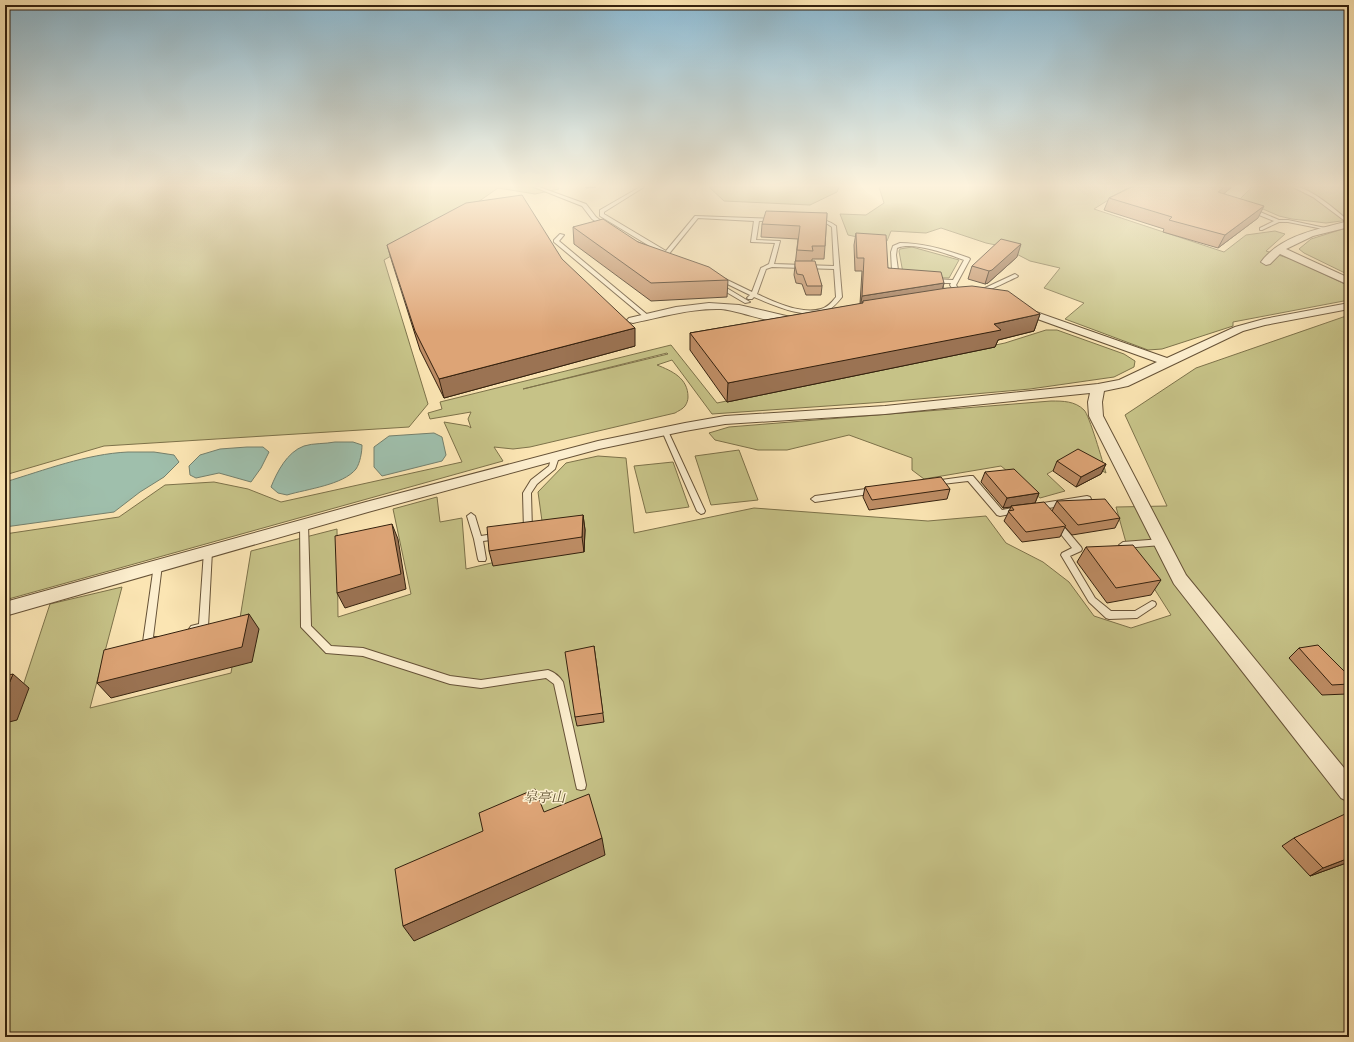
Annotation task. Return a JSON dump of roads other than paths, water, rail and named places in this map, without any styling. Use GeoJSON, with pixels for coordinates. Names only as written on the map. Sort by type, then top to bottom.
{"type":"FeatureCollection","features":[{"type":"Feature","properties":{"kind":"street"},"geometry":{"type":"LineString","coordinates":[[1266,262],[1279,250],[1307,236]]}},
{"type":"Feature","properties":{"kind":"street"},"geometry":{"type":"LineString","coordinates":[[1279,250],[1349,282]]}},
{"type":"Feature","properties":{"kind":"street"},"geometry":{"type":"LineString","coordinates":[[958,294],[984,300]]}},
{"type":"Feature","properties":{"kind":"street"},"geometry":{"type":"LineString","coordinates":[[633,320],[688,308],[744,305],[780,320],[806,322],[836,317]]}},
{"type":"Feature","properties":{"kind":"street"},"geometry":{"type":"LineString","coordinates":[[1011,306],[1168,362]]}},
{"type":"Feature","properties":{"kind":"street"},"geometry":{"type":"LineString","coordinates":[[5,609],[304,524],[598,445],[725,420],[885,410],[1098,388],[1122,383],[1239,329],[1264,322],[1349,306]]}},
{"type":"Feature","properties":{"kind":"street"},"geometry":{"type":"LineString","coordinates":[[1098,388],[1095,402],[1096,416],[1180,579],[1349,791]]}},
{"type":"Feature","properties":{"kind":"lane"},"geometry":{"type":"LineString","coordinates":[[561,236],[556,241],[647,317]]}},
{"type":"Feature","properties":{"kind":"lane"},"geometry":{"type":"LineString","coordinates":[[636,236],[672,257]]}},
{"type":"Feature","properties":{"kind":"lane"},"geometry":{"type":"LineString","coordinates":[[666,254],[681,236]]}},
{"type":"Feature","properties":{"kind":"lane"},"geometry":{"type":"LineString","coordinates":[[754,236],[753,241],[778,242],[771,265]]}},
{"type":"Feature","properties":{"kind":"lane"},"geometry":{"type":"LineString","coordinates":[[835,236],[837,268],[839,297],[831,306],[820,311],[800,311],[772,303],[754,294],[712,278],[744,305],[754,294],[764,268],[771,265],[837,268]]}},
{"type":"Feature","properties":{"kind":"lane"},"geometry":{"type":"LineString","coordinates":[[907,278],[895,272],[894,250],[896,246],[900,244],[914,245],[967,259],[953,285],[958,294]]}},
{"type":"Feature","properties":{"kind":"lane"},"geometry":{"type":"LineString","coordinates":[[972,290],[986,288],[1015,276]]}},
{"type":"Feature","properties":{"kind":"lane"},"geometry":{"type":"LineString","coordinates":[[926,280],[954,282]]}},
{"type":"Feature","properties":{"kind":"lane"},"geometry":{"type":"LineString","coordinates":[[790,327],[802,324]]}},
{"type":"Feature","properties":{"kind":"lane"},"geometry":{"type":"LineString","coordinates":[[665,431],[701,510]]}},
{"type":"Feature","properties":{"kind":"lane"},"geometry":{"type":"LineString","coordinates":[[522,532],[529,531],[527,492],[534,482],[552,467],[555,457]]}},
{"type":"Feature","properties":{"kind":"lane"},"geometry":{"type":"LineString","coordinates":[[923,484],[970,478],[1000,513],[1087,499]]}},
{"type":"Feature","properties":{"kind":"lane"},"geometry":{"type":"LineString","coordinates":[[815,499],[884,490]]}},
{"type":"Feature","properties":{"kind":"lane"},"geometry":{"type":"LineString","coordinates":[[1041,506],[1082,548],[1065,555],[1092,600],[1109,615],[1138,614],[1152,604]]}},
{"type":"Feature","properties":{"kind":"lane"},"geometry":{"type":"LineString","coordinates":[[471,516],[482,559]]}},
{"type":"Feature","properties":{"kind":"lane"},"geometry":{"type":"LineString","coordinates":[[304,524],[306,627],[329,650],[363,652],[450,680],[481,684],[548,674],[558,682],[581,784]]}},
{"type":"Feature","properties":{"kind":"lane"},"geometry":{"type":"LineString","coordinates":[[478,539],[507,534]]}},
{"type":"Feature","properties":{"kind":"lane"},"geometry":{"type":"LineString","coordinates":[[1116,546],[1162,542]]}},
{"type":"Feature","properties":{"kind":"lane"},"geometry":{"type":"LineString","coordinates":[[182,632],[203,627],[208,551]]}},
{"type":"Feature","properties":{"kind":"lane"},"geometry":{"type":"LineString","coordinates":[[158,565],[148,642],[162,638]]}},
{"type":"Feature","properties":{"kind":"park label","name":"皋亭山"},"geometry":{"type":"Point","coordinates":[544,797]}}]}
